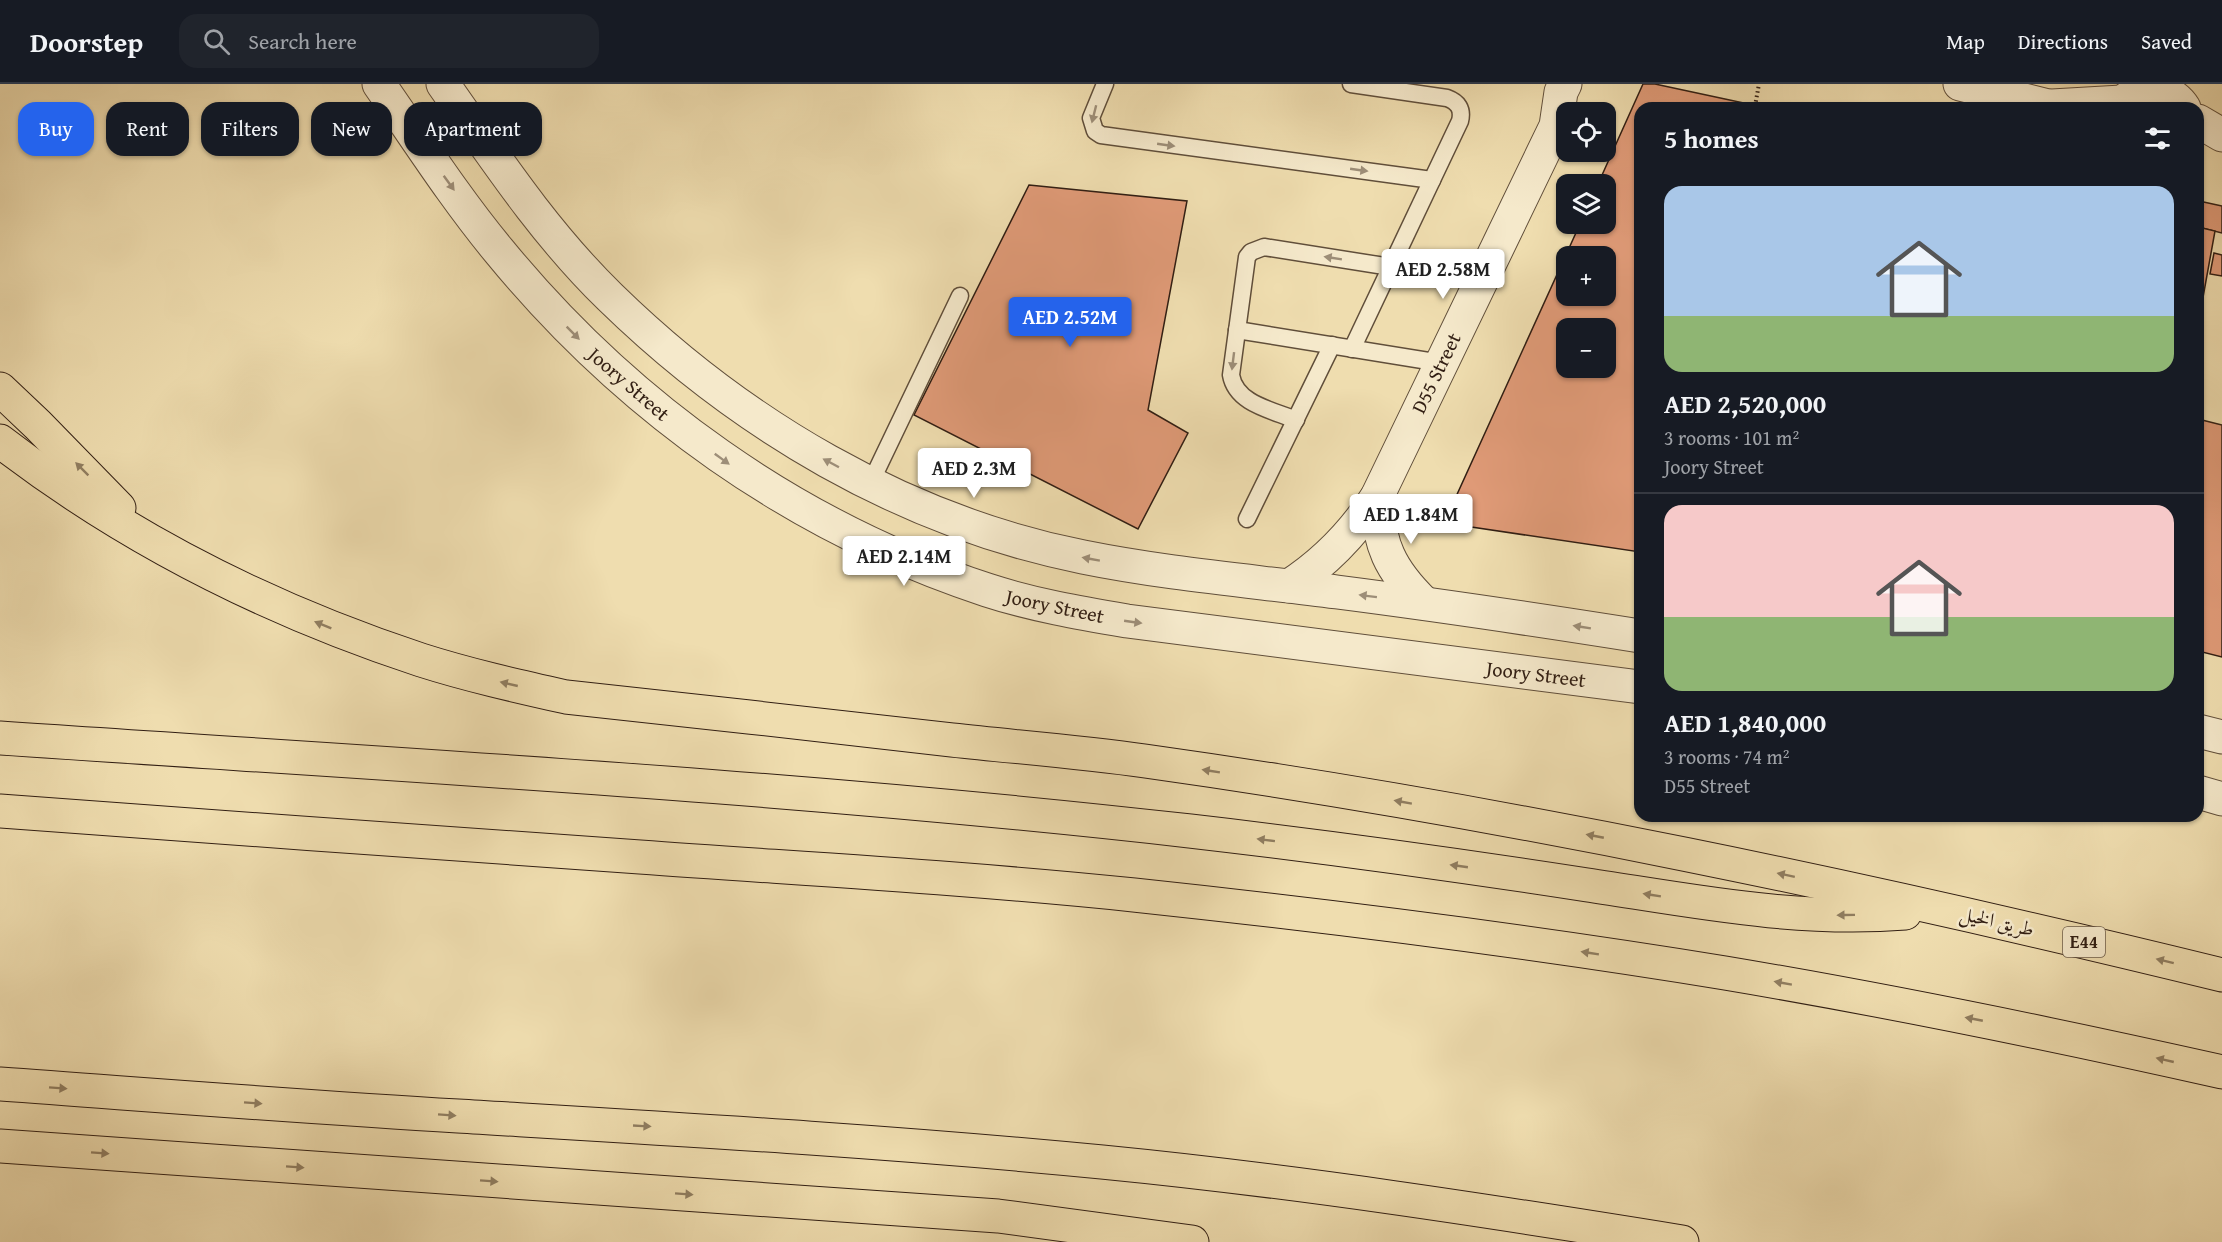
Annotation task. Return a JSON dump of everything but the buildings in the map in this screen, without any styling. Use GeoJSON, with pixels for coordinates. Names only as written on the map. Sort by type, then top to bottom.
{"type":"FeatureCollection","features":[{"type":"Feature","properties":{"kind":"highway"},"geometry":{"type":"LineString","coordinates":[[0,389],[71,458],[151,542]]}},
{"type":"Feature","properties":{"kind":"highway"},"geometry":{"type":"LineString","coordinates":[[0,441],[88,503],[151,542]]}},
{"type":"Feature","properties":{"kind":"highway","name":"طريق الخيل"},"geometry":{"type":"LineString","coordinates":[[151,542],[216,577],[352,636],[494,681],[566,697],[1141,760],[1293,783],[1594,836],[1946,910],[2222,975]]}},
{"type":"Feature","properties":{"kind":"highway"},"geometry":{"type":"LineString","coordinates":[[0,738],[676,783],[1060,816],[1463,866],[1719,907],[1776,913],[1833,916],[1946,910]]}},
{"type":"Feature","properties":{"kind":"highway"},"geometry":{"type":"LineString","coordinates":[[0,811],[922,876],[1131,895],[1334,918],[1548,946],[1726,973],[1914,1007],[2222,1072]]}},
{"type":"Feature","properties":{"kind":"highway"},"geometry":{"type":"LineString","coordinates":[[0,1084],[254,1103],[847,1140],[1105,1162],[1333,1189],[1518,1215],[1683,1242]]}},
{"type":"Feature","properties":{"kind":"highway"},"geometry":{"type":"LineString","coordinates":[[0,1146],[998,1216],[1192,1242]]}},
{"type":"Feature","properties":{"kind":"street","name":"Joory Street"},"geometry":{"type":"LineString","coordinates":[[379,84],[498,250],[549,310],[605,366],[665,417],[729,464],[796,506],[858,539],[923,567],[989,591],[1058,609],[1127,621],[1634,686]]}},
{"type":"Feature","properties":{"kind":"street"},"geometry":{"type":"LineString","coordinates":[[443,84],[502,168],[553,234],[608,295],[669,351],[734,403],[803,448],[870,484],[948,517],[1008,537],[1079,556],[1152,570],[1424,603],[1634,635]]}},
{"type":"Feature","properties":{"kind":"street","name":"D55 Street"},"geometry":{"type":"LineString","coordinates":[[1562,102],[1561,92],[1565,84]]}},
{"type":"Feature","properties":{"kind":"street"},"geometry":{"type":"LineString","coordinates":[[1573,102],[1585,84]]}},
{"type":"Feature","properties":{"kind":"street"},"geometry":{"type":"LineString","coordinates":[[1960,84],[2034,102]]}},
{"type":"Feature","properties":{"kind":"street"},"geometry":{"type":"LineString","coordinates":[[2108,102],[2131,96],[2149,88],[2159,89],[2181,102]]}},
{"type":"Feature","properties":{"kind":"street"},"geometry":{"type":"LineString","coordinates":[[2204,120],[2222,135]]}},
{"type":"Feature","properties":{"kind":"street","name":"D55 Street"},"geometry":{"type":"LineString","coordinates":[[1289,586],[1330,556],[1347,538],[1377,497],[1556,131]]}},
{"type":"Feature","properties":{"kind":"street"},"geometry":{"type":"LineString","coordinates":[[2204,150],[2222,148]]}},
{"type":"Feature","properties":{"kind":"street","name":"D55 Street"},"geometry":{"type":"LineString","coordinates":[[1377,497],[1377,521],[1392,567],[1424,603]]}},
{"type":"Feature","properties":{"kind":"street"},"geometry":{"type":"LineString","coordinates":[[2204,732],[2222,737]]}},
{"type":"Feature","properties":{"kind":"street"},"geometry":{"type":"LineString","coordinates":[[2204,794],[2222,798]]}},
{"type":"Feature","properties":{"kind":"lane"},"geometry":{"type":"LineString","coordinates":[[1105,84],[1091,118],[1095,131],[1101,135],[1432,180]]}},
{"type":"Feature","properties":{"kind":"lane"},"geometry":{"type":"LineString","coordinates":[[1351,84],[1447,98],[1460,106],[1462,114],[1352,349]]}},
{"type":"Feature","properties":{"kind":"lane"},"geometry":{"type":"LineString","coordinates":[[1296,420],[1248,400],[1236,390],[1232,375],[1247,257],[1257,248],[1264,247],[1391,267]]}},
{"type":"Feature","properties":{"kind":"lane"},"geometry":{"type":"LineString","coordinates":[[870,484],[960,296]]}},
{"type":"Feature","properties":{"kind":"lane"},"geometry":{"type":"LineString","coordinates":[[1237,330],[1441,363]]}},
{"type":"Feature","properties":{"kind":"lane"},"geometry":{"type":"LineString","coordinates":[[1247,519],[1332,345]]}},
{"type":"Feature","properties":{"kind":"path"},"geometry":{"type":"LineString","coordinates":[[1756,102],[1760,84]]}}]}
